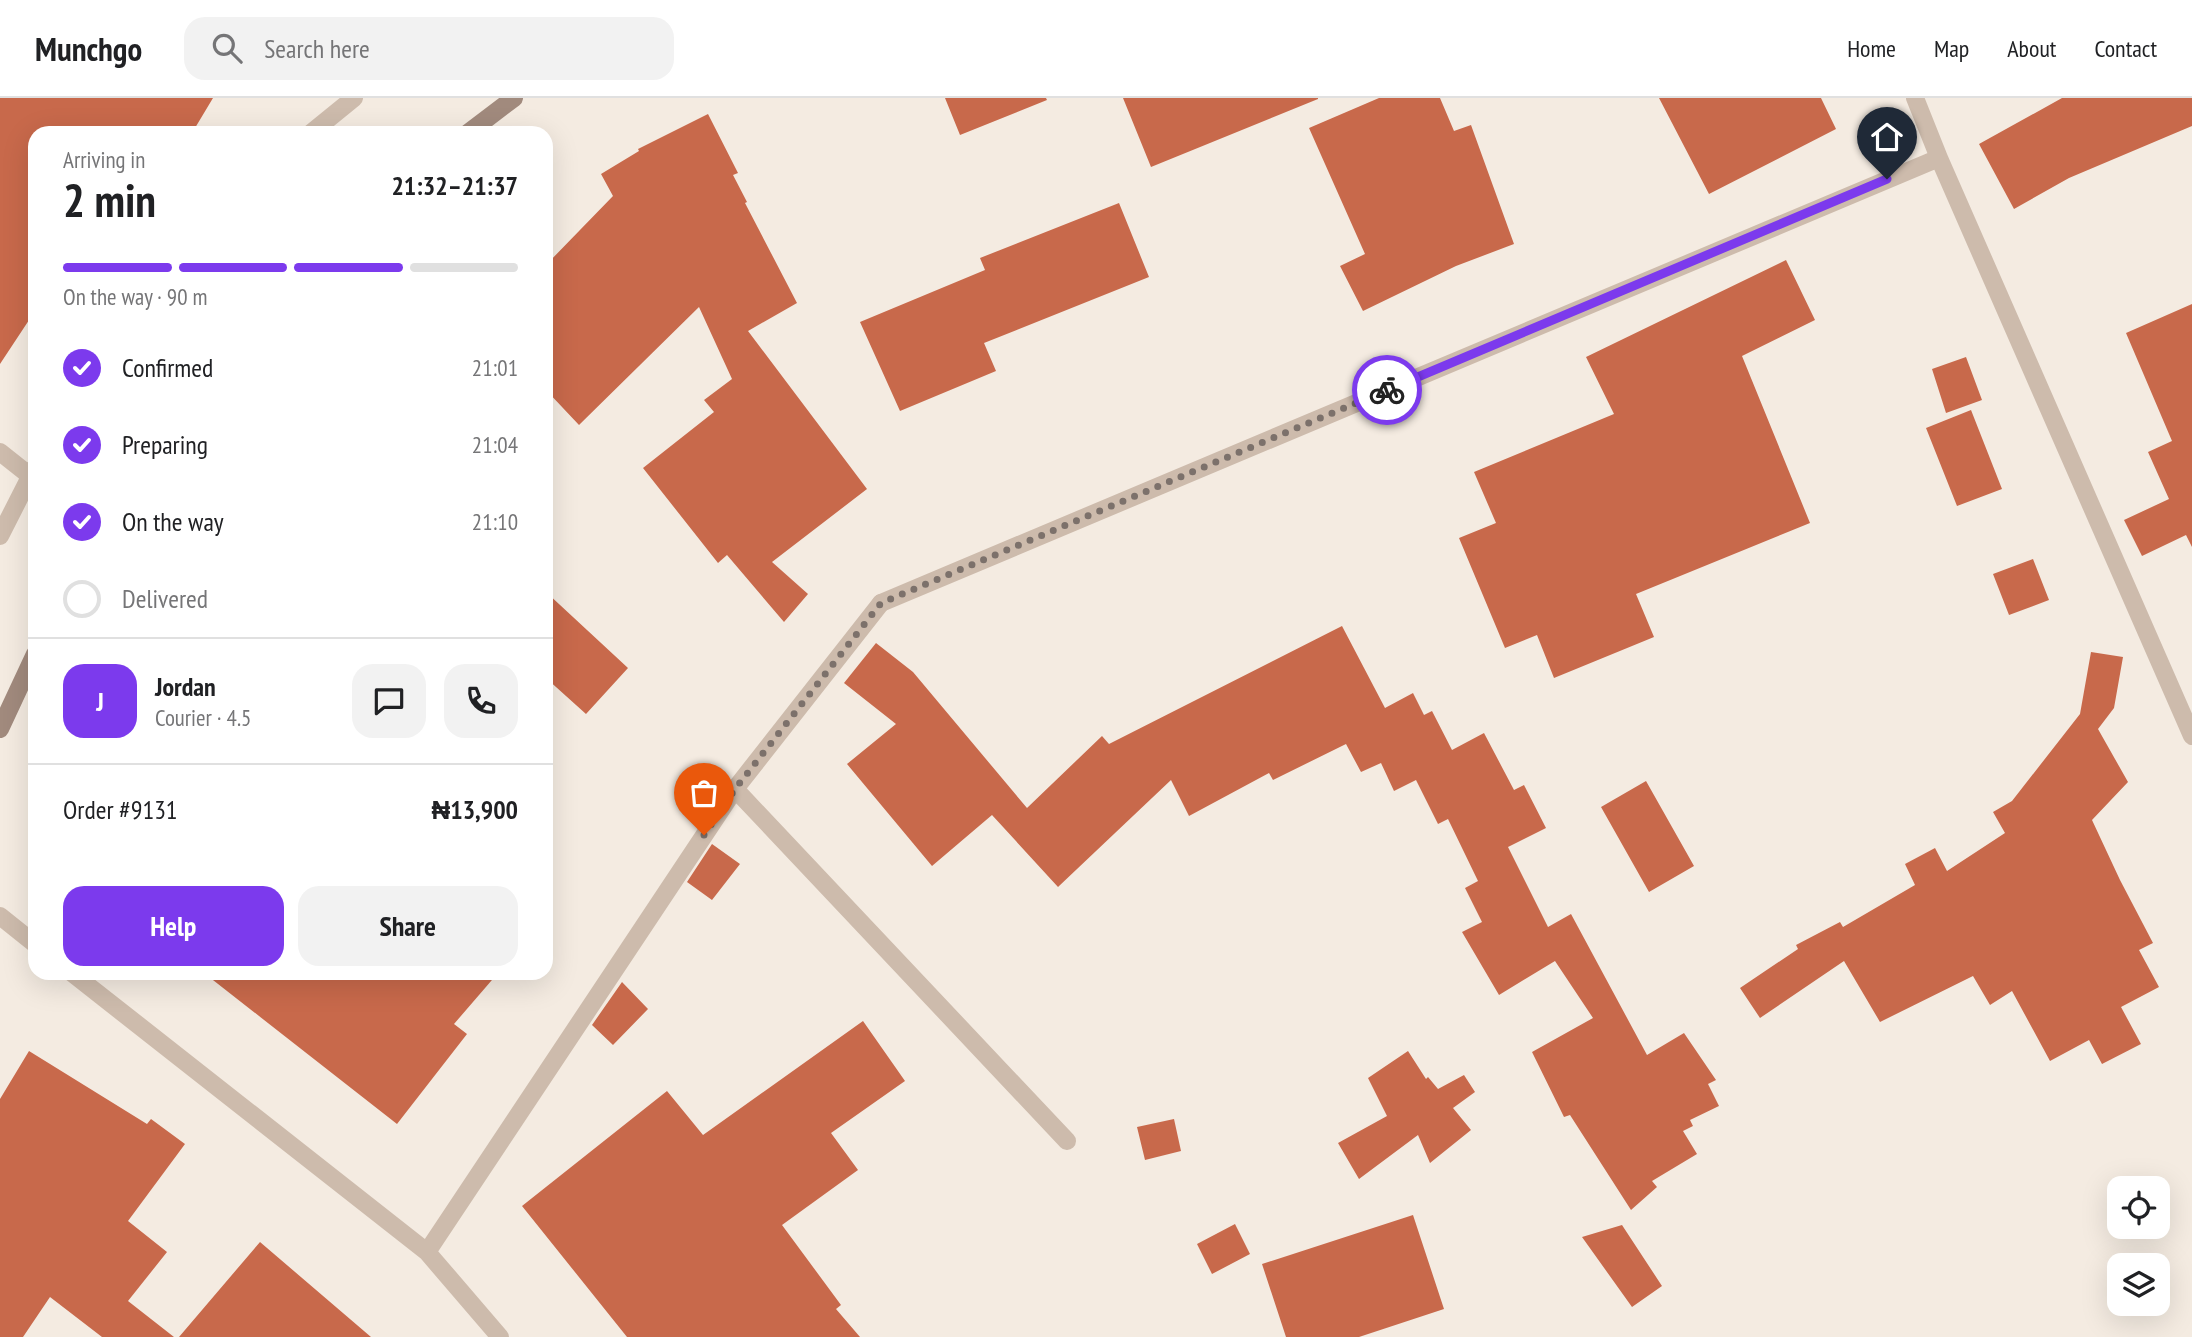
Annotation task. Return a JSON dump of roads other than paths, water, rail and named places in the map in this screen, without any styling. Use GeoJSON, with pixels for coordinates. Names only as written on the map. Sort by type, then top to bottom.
{"type":"FeatureCollection","features":[{"type":"Feature","properties":{"kind":"main road"},"geometry":{"type":"LineString","coordinates":[[477,126],[514,98]]}},
{"type":"Feature","properties":{"kind":"main road"},"geometry":{"type":"LineString","coordinates":[[0,729],[28,669]]}},
{"type":"Feature","properties":{"kind":"street"},"geometry":{"type":"LineString","coordinates":[[320,126],[354,98]]}},
{"type":"Feature","properties":{"kind":"street"},"geometry":{"type":"LineString","coordinates":[[1915,98],[2192,736]]}},
{"type":"Feature","properties":{"kind":"street"},"geometry":{"type":"LineString","coordinates":[[426,1252],[735,789],[881,603],[1939,158]]}},
{"type":"Feature","properties":{"kind":"street"},"geometry":{"type":"LineString","coordinates":[[0,452],[28,469]]}},
{"type":"Feature","properties":{"kind":"street"},"geometry":{"type":"LineString","coordinates":[[0,536],[28,479]]}},
{"type":"Feature","properties":{"kind":"street"},"geometry":{"type":"LineString","coordinates":[[735,789],[1067,1141]]}},
{"type":"Feature","properties":{"kind":"street"},"geometry":{"type":"LineString","coordinates":[[0,916],[28,938]]}},
{"type":"Feature","properties":{"kind":"street"},"geometry":{"type":"LineString","coordinates":[[81,980],[426,1252],[500,1337]]}}]}
